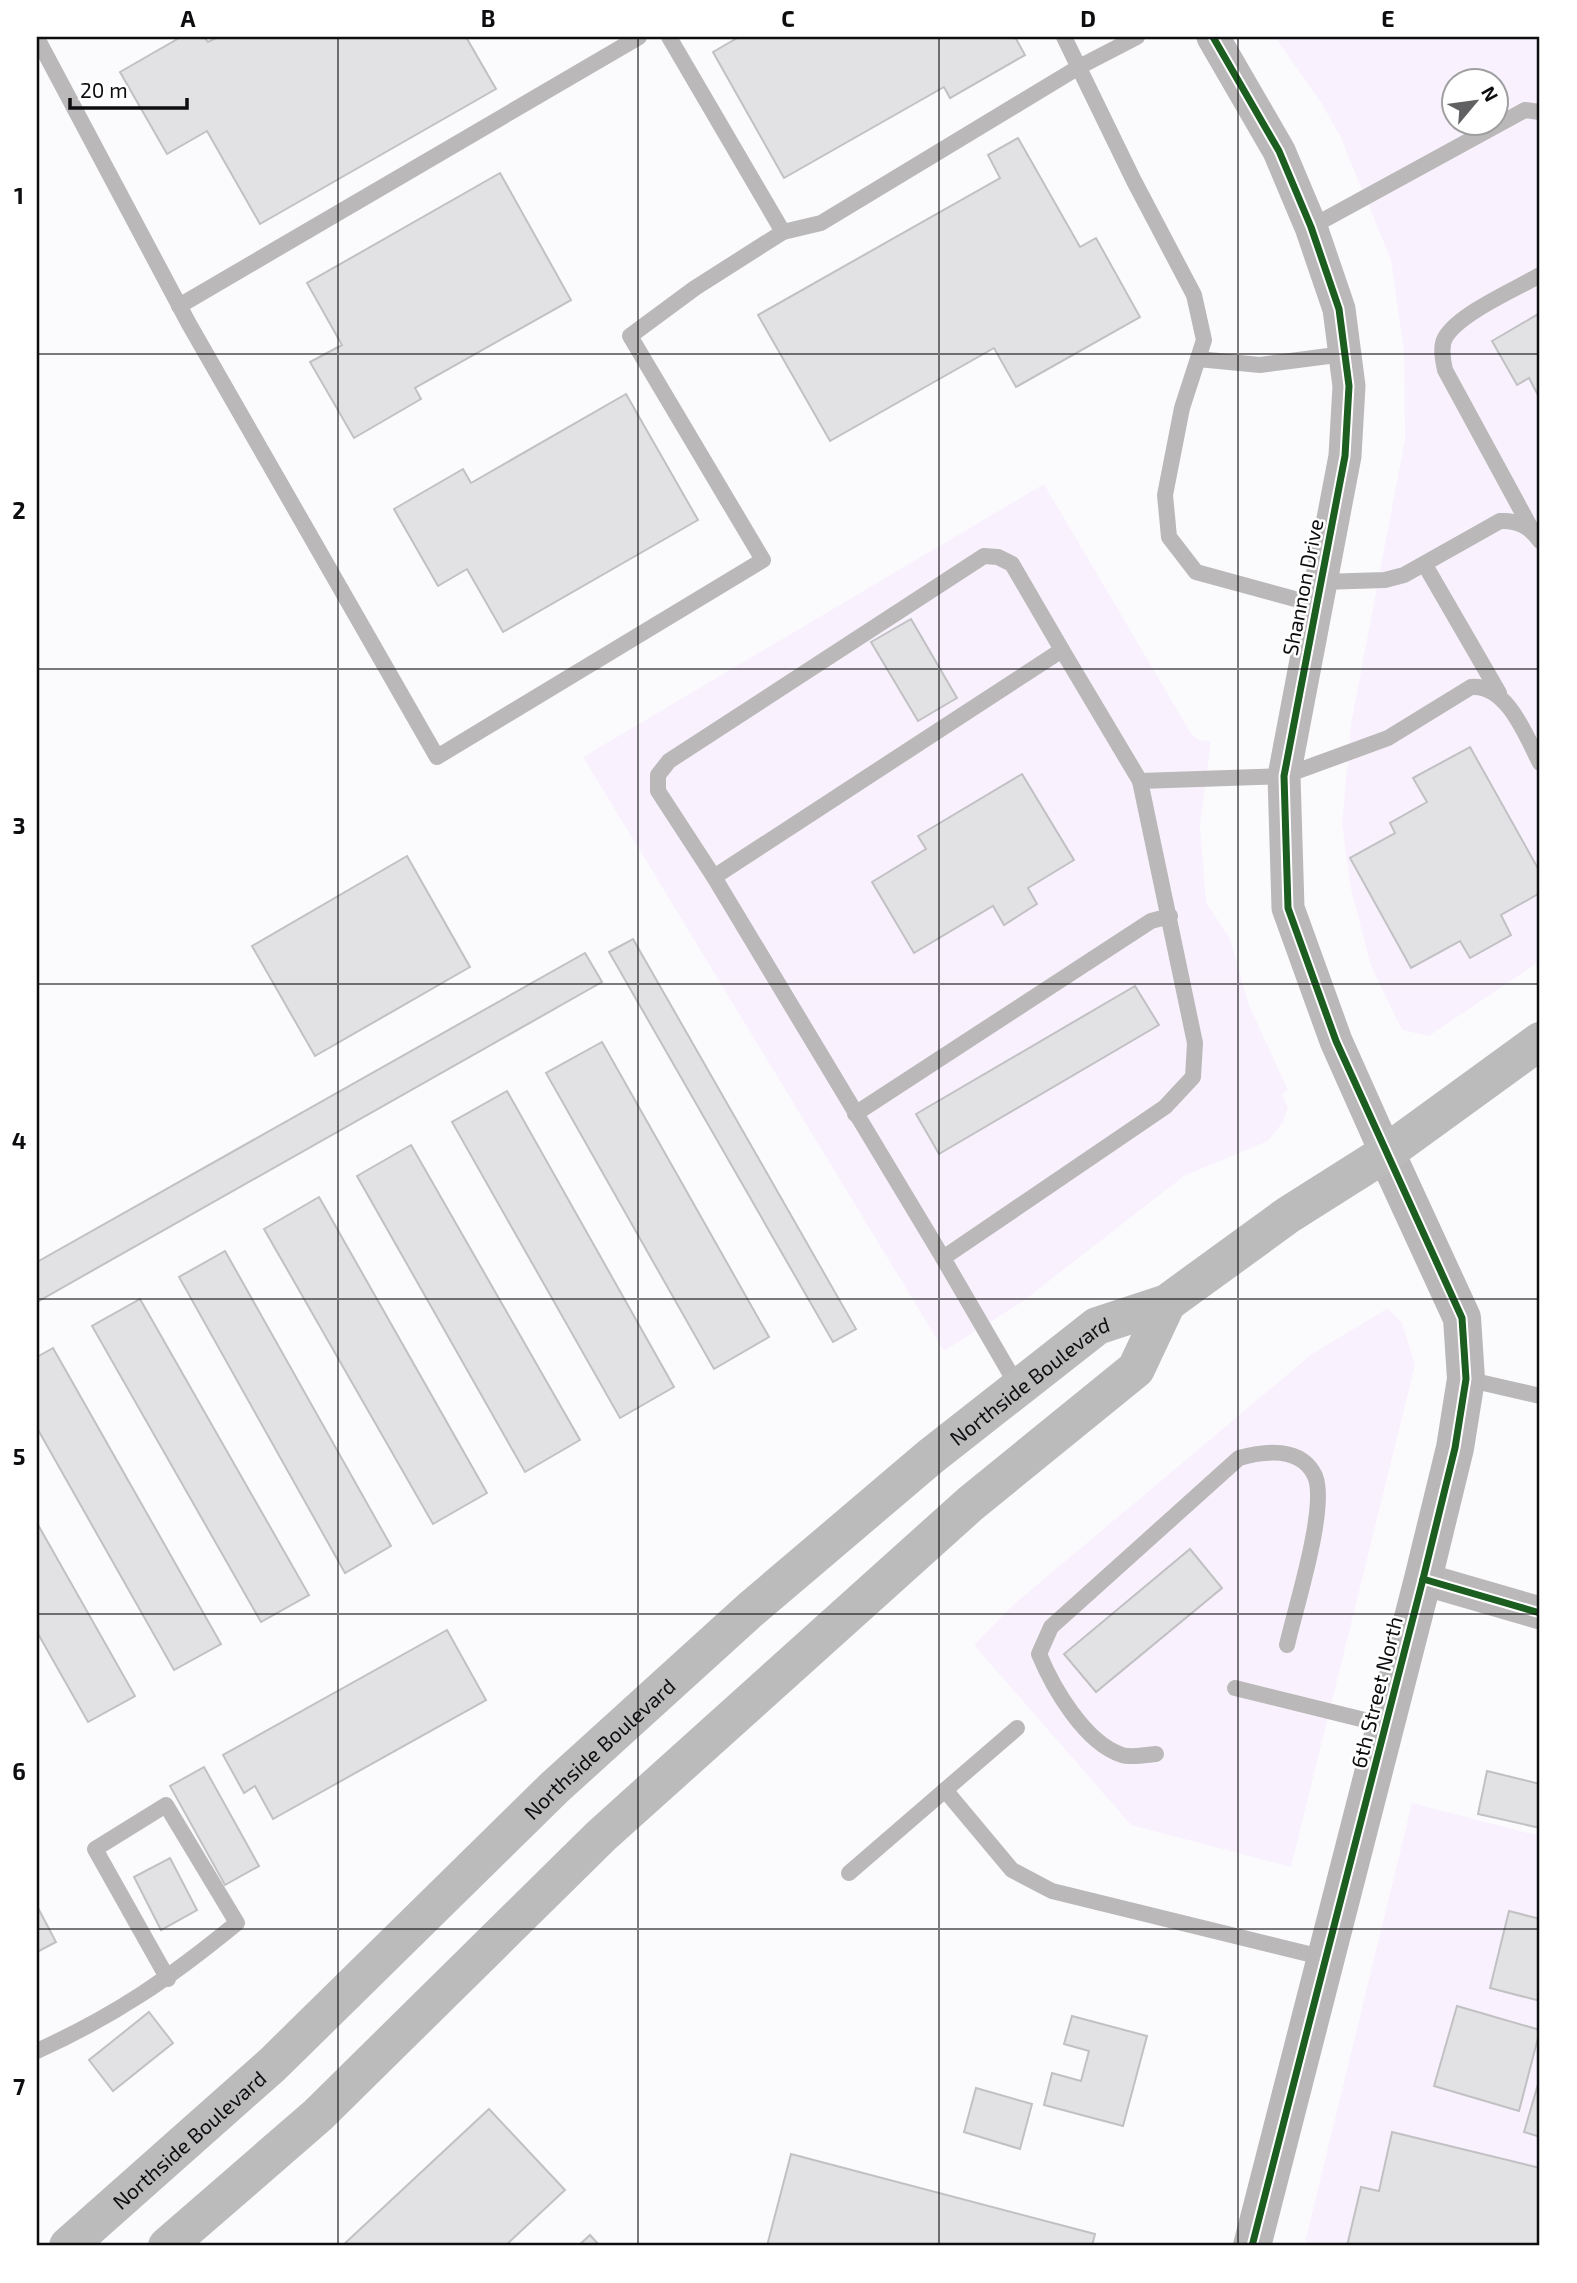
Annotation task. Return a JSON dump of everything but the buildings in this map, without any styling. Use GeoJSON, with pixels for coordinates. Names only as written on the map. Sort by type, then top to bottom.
{"type":"FeatureCollection","features":[{"type":"Feature","properties":{"kind":"main road","name":"Northside Boulevard"},"geometry":{"type":"LineString","coordinates":[[68,2246],[272,2065],[596,1750],[761,1601],[1018,1387],[1097,1326],[1167,1303],[1288,1215],[1386,1153],[1540,1041]]}},
{"type":"Feature","properties":{"kind":"main road","name":"Northside Boulevard"},"geometry":{"type":"LineString","coordinates":[[167,2246],[318,2115],[622,1818],[970,1504],[1136,1369],[1167,1303]]}},
{"type":"Feature","properties":{"kind":"street","name":"Shannon Drive"},"geometry":{"type":"LineString","coordinates":[[1213,37],[1279,151],[1311,227],[1339,309],[1349,386],[1345,456],[1284,776],[1288,908],[1336,1041],[1386,1153]]}},
{"type":"Feature","properties":{"kind":"street","name":"6th Street North"},"geometry":{"type":"LineString","coordinates":[[1252,2246],[1423,1579],[1455,1448],[1466,1379],[1462,1318],[1386,1153]]}},
{"type":"Feature","properties":{"kind":"street"},"geometry":{"type":"LineString","coordinates":[[1423,1579],[1540,1613]]}},
{"type":"Feature","properties":{"kind":"lane"},"geometry":{"type":"LineString","coordinates":[[179,306],[639,37]]}},
{"type":"Feature","properties":{"kind":"lane"},"geometry":{"type":"LineString","coordinates":[[669,37],[783,232]]}},
{"type":"Feature","properties":{"kind":"lane"},"geometry":{"type":"LineString","coordinates":[[1064,37],[1194,295],[1204,340],[1182,408],[1165,495],[1169,537],[1196,572],[1319,594],[1385,580],[1425,565],[1500,521],[1514,520],[1537,537]]}},
{"type":"Feature","properties":{"kind":"lane"},"geometry":{"type":"LineString","coordinates":[[37,38],[179,306],[437,757],[763,560],[630,336],[695,288],[783,232],[821,223],[1079,67],[1137,37]]}},
{"type":"Feature","properties":{"kind":"lane"},"geometry":{"type":"LineString","coordinates":[[1311,227],[1525,110],[1540,112]]}},
{"type":"Feature","properties":{"kind":"lane"},"geometry":{"type":"LineString","coordinates":[[1537,537],[1445,370],[1442,356],[1444,339],[1458,323],[1540,275]]}},
{"type":"Feature","properties":{"kind":"lane"},"geometry":{"type":"LineString","coordinates":[[1198,359],[1261,365],[1345,355]]}},
{"type":"Feature","properties":{"kind":"lane"},"geometry":{"type":"LineString","coordinates":[[943,1258],[1165,1107],[1194,1077],[1195,1043],[1140,781],[1012,564],[998,557],[984,556],[669,761],[658,775],[658,791],[714,877],[1018,1387]]}},
{"type":"Feature","properties":{"kind":"lane"},"geometry":{"type":"LineString","coordinates":[[1425,565],[1540,763]]}},
{"type":"Feature","properties":{"kind":"lane"},"geometry":{"type":"LineString","coordinates":[[714,877],[1062,650]]}},
{"type":"Feature","properties":{"kind":"lane"},"geometry":{"type":"LineString","coordinates":[[1140,781],[1284,776],[1388,738],[1471,687],[1484,685],[1501,697]]}},
{"type":"Feature","properties":{"kind":"lane"},"geometry":{"type":"LineString","coordinates":[[855,1114],[1152,921],[1170,916]]}},
{"type":"Feature","properties":{"kind":"lane"},"geometry":{"type":"LineString","coordinates":[[1466,1379],[1540,1396]]}},
{"type":"Feature","properties":{"kind":"lane"},"geometry":{"type":"LineString","coordinates":[[1156,1754],[1124,1756],[1097,1742],[1052,1686],[1039,1654],[1051,1627],[1239,1458],[1268,1450],[1296,1458],[1314,1476],[1319,1507],[1287,1644]]}},
{"type":"Feature","properties":{"kind":"lane"},"geometry":{"type":"LineString","coordinates":[[1235,1688],[1385,1725]]}},
{"type":"Feature","properties":{"kind":"lane"},"geometry":{"type":"LineString","coordinates":[[849,1873],[1017,1728]]}},
{"type":"Feature","properties":{"kind":"lane"},"geometry":{"type":"LineString","coordinates":[[945,1790],[1012,1870],[1052,1891],[1325,1958]]}},
{"type":"Feature","properties":{"kind":"lane"},"geometry":{"type":"LineString","coordinates":[[37,2051],[92,2026],[168,1979],[237,1923],[166,1805],[95,1849],[168,1979]]}},
{"type":"Feature","properties":{"kind":"shaded area"},"geometry":{"type":"Polygon","coordinates":[[[1275,37],[1540,37],[1540,961],[1429,1036],[1402,1030],[1371,966],[1351,889],[1342,824],[1351,724],[1405,439],[1404,353],[1391,260],[1340,136],[1322,104],[1275,37]]]}},
{"type":"Feature","properties":{"kind":"shaded area"},"geometry":{"type":"Polygon","coordinates":[[[1044,484],[1192,735],[1199,740],[1211,741],[1200,825],[1206,902],[1230,939],[1249,1005],[1288,1090],[1282,1094],[1288,1107],[1283,1122],[1268,1141],[1184,1176],[1022,1302],[944,1351],[583,757],[1044,484]]]}},
{"type":"Feature","properties":{"kind":"shaded area"},"geometry":{"type":"Polygon","coordinates":[[[1388,1308],[1402,1323],[1415,1365],[1291,1867],[1131,1825],[974,1645],[1013,1605],[1312,1354],[1388,1308]]]}},
{"type":"Feature","properties":{"kind":"shaded area"},"geometry":{"type":"Polygon","coordinates":[[[1412,1803],[1540,1836],[1540,2246],[1304,2246],[1412,1803]]]}},
{"type":"Feature","properties":{"kind":"cycle path"},"geometry":{"type":"LineString","coordinates":[[1213,37],[1279,151],[1311,227],[1339,309],[1349,386],[1345,456],[1284,776],[1288,908],[1336,1041],[1462,1318],[1466,1379],[1455,1448],[1423,1579],[1252,2246]]}},
{"type":"Feature","properties":{"kind":"cycle path"},"geometry":{"type":"LineString","coordinates":[[1423,1579],[1540,1613]]}}]}
